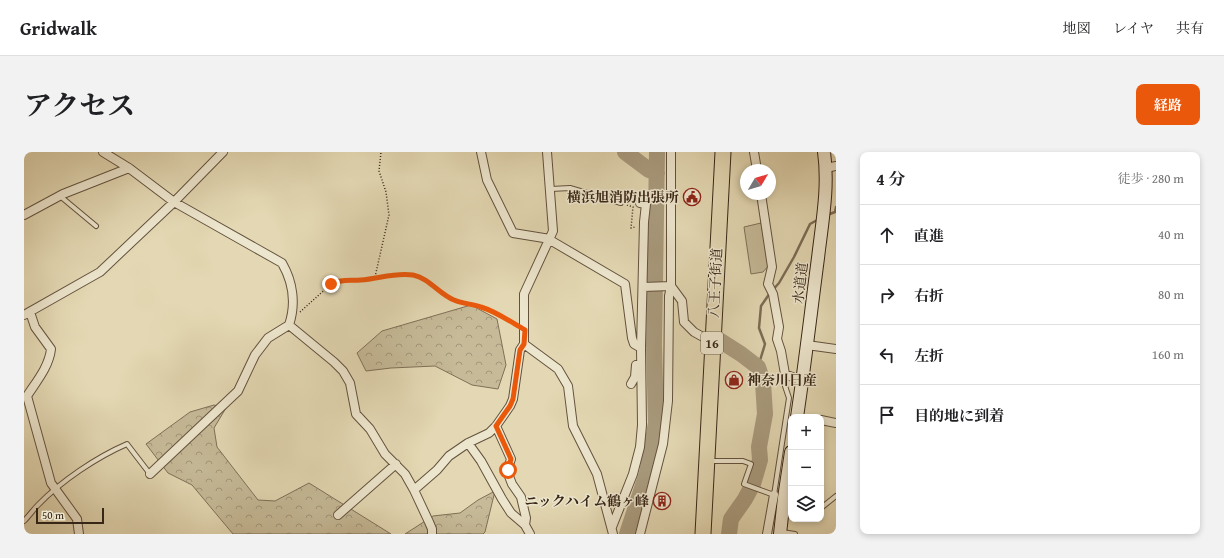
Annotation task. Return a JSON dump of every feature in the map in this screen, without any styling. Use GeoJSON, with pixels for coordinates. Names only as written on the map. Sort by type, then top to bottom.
{"type":"FeatureCollection","features":[{"type":"Feature","properties":{"kind":"highway","name":"八王子街道"},"geometry":{"type":"LineString","coordinates":[[703,534],[723,152]]}},
{"type":"Feature","properties":{"kind":"street"},"geometry":{"type":"LineString","coordinates":[[104,152],[129,168],[174,202],[282,263],[288,274],[292,288],[293,306],[290,322],[268,338],[255,355],[238,392],[150,474]]}},
{"type":"Feature","properties":{"kind":"street"},"geometry":{"type":"LineString","coordinates":[[80,534],[77,520],[51,483],[27,396],[46,366],[52,349],[35,327],[27,313],[100,272],[174,202],[223,152]]}},
{"type":"Feature","properties":{"kind":"street"},"geometry":{"type":"LineString","coordinates":[[480,152],[487,180],[513,233],[550,240],[625,284],[632,338],[634,344],[641,351]]}},
{"type":"Feature","properties":{"kind":"street"},"geometry":{"type":"LineString","coordinates":[[414,490],[437,470],[449,456],[468,443],[489,433],[496,426],[513,399],[520,350],[524,344],[524,294],[553,231],[547,152]]}},
{"type":"Feature","properties":{"kind":"street"},"geometry":{"type":"LineString","coordinates":[[640,534],[663,444],[668,401],[668,286],[671,152]]}},
{"type":"Feature","properties":{"kind":"street"},"geometry":{"type":"LineString","coordinates":[[754,152],[756,164]]}},
{"type":"Feature","properties":{"kind":"street","name":"水道道"},"geometry":{"type":"LineString","coordinates":[[797,414],[825,197],[831,167],[824,152]]}},
{"type":"Feature","properties":{"kind":"street"},"geometry":{"type":"LineString","coordinates":[[24,215],[60,196],[129,168]]}},
{"type":"Feature","properties":{"kind":"street"},"geometry":{"type":"LineString","coordinates":[[762,200],[772,267],[768,284],[772,294],[779,327],[777,339],[781,352],[784,374],[802,381]]}},
{"type":"Feature","properties":{"kind":"street"},"geometry":{"type":"LineString","coordinates":[[613,530],[633,474],[640,446],[642,425],[641,351],[644,287],[644,222],[646,204],[640,203]]}},
{"type":"Feature","properties":{"kind":"street"},"geometry":{"type":"LineString","coordinates":[[644,287],[668,286],[682,301],[684,322],[694,332],[712,342]]}},
{"type":"Feature","properties":{"kind":"street"},"geometry":{"type":"LineString","coordinates":[[290,322],[343,371],[350,383],[356,414],[370,429],[386,454],[405,474],[432,529],[432,534]]}},
{"type":"Feature","properties":{"kind":"street"},"geometry":{"type":"LineString","coordinates":[[524,344],[558,369],[568,386],[573,426],[597,474],[613,530]]}},
{"type":"Feature","properties":{"kind":"street"},"geometry":{"type":"LineString","coordinates":[[807,345],[836,349]]}},
{"type":"Feature","properties":{"kind":"street"},"geometry":{"type":"LineString","coordinates":[[631,384],[635,378],[636,356],[641,351]]}},
{"type":"Feature","properties":{"kind":"street"},"geometry":{"type":"LineString","coordinates":[[824,421],[836,423]]}},
{"type":"Feature","properties":{"kind":"street"},"geometry":{"type":"LineString","coordinates":[[496,426],[511,459],[508,470],[512,484],[521,497],[526,518],[525,525]]}},
{"type":"Feature","properties":{"kind":"street"},"geometry":{"type":"LineString","coordinates":[[468,443],[481,461],[511,513],[525,525],[530,534]]}},
{"type":"Feature","properties":{"kind":"street"},"geometry":{"type":"LineString","coordinates":[[338,515],[396,464]]}},
{"type":"Feature","properties":{"kind":"street"},"geometry":{"type":"LineString","coordinates":[[780,533],[783,498],[788,469]]}},
{"type":"Feature","properties":{"kind":"street"},"geometry":{"type":"LineString","coordinates":[[767,534],[783,498]]}},
{"type":"Feature","properties":{"kind":"lane"},"geometry":{"type":"LineString","coordinates":[[551,190],[570,188],[621,203]]}},
{"type":"Feature","properties":{"kind":"lane"},"geometry":{"type":"LineString","coordinates":[[60,196],[96,226]]}},
{"type":"Feature","properties":{"kind":"lane"},"geometry":{"type":"LineString","coordinates":[[707,461],[743,461],[751,464],[744,484],[783,498],[789,398],[785,386],[784,374]]}},
{"type":"Feature","properties":{"kind":"lane"},"geometry":{"type":"LineString","coordinates":[[24,521],[38,505],[56,489],[93,462],[127,444],[150,474]]}},
{"type":"Feature","properties":{"kind":"lane"},"geometry":{"type":"LineString","coordinates":[[824,506],[836,496]]}},
{"type":"Feature","properties":{"kind":"lane"},"geometry":{"type":"LineString","coordinates":[[780,533],[795,534]]}},
{"type":"Feature","properties":{"kind":"path"},"geometry":{"type":"LineString","coordinates":[[375,278],[389,214],[386,192],[380,171],[381,152]]}},
{"type":"Feature","properties":{"kind":"path"},"geometry":{"type":"LineString","coordinates":[[621,203],[633,207],[631,228],[636,227]]}},
{"type":"Feature","properties":{"kind":"path"},"geometry":{"type":"LineString","coordinates":[[290,322],[336,281],[360,280],[387,275],[403,274],[422,278],[450,298],[465,304],[480,306],[496,313],[525,330]]}},
{"type":"Feature","properties":{"kind":"green space"},"geometry":{"type":"Polygon","coordinates":[[[761,223],[769,265],[763,272],[751,274],[744,227],[761,223]]]}},
{"type":"Feature","properties":{"kind":"green space"},"geometry":{"type":"Polygon","coordinates":[[[471,305],[497,319],[506,365],[498,389],[472,385],[435,366],[366,371],[357,353],[382,331],[471,305]]]}},
{"type":"Feature","properties":{"kind":"green space"},"geometry":{"type":"Polygon","coordinates":[[[214,405],[226,408],[214,428],[217,447],[258,500],[275,501],[309,483],[391,534],[233,534],[192,485],[168,473],[146,444],[190,412],[214,405]]]}},
{"type":"Feature","properties":{"kind":"green space"},"geometry":{"type":"Polygon","coordinates":[[[495,491],[485,532],[483,534],[405,534],[433,516],[460,513],[478,500],[495,491]]]}},
{"type":"Feature","properties":{"kind":"waterway"},"geometry":{"type":"LineString","coordinates":[[625,152],[649,170],[657,173]]}},
{"type":"Feature","properties":{"kind":"waterway"},"geometry":{"type":"LineString","coordinates":[[627,534],[647,473],[656,423],[654,345],[657,152]]}},
{"type":"Feature","properties":{"kind":"waterway"},"geometry":{"type":"LineString","coordinates":[[827,215],[835,212],[836,207]]}},
{"type":"Feature","properties":{"kind":"waterway"},"geometry":{"type":"LineString","coordinates":[[758,367],[765,344],[759,328],[761,306],[779,283],[810,224],[819,219]]}},
{"type":"Feature","properties":{"kind":"waterway"},"geometry":{"type":"LineString","coordinates":[[716,338],[758,367],[763,382],[765,414],[759,447],[760,460],[753,484],[745,499],[731,519],[729,534]]}},
{"type":"Feature","properties":{"kind":"place","name":"横浜旭消防出張所"},"geometry":{"type":"Point","coordinates":[692,197]}},
{"type":"Feature","properties":{"kind":"place","name":"神奈川日産"},"geometry":{"type":"Point","coordinates":[734,380]}},
{"type":"Feature","properties":{"kind":"place","name":"ニックハイム鶴ヶ峰"},"geometry":{"type":"Point","coordinates":[662,501]}},
{"type":"Feature","properties":{"kind":"route"},"geometry":{"type":"LineString","coordinates":[[331,284],[336,281],[371,279],[387,275],[413,275],[422,278],[445,296],[455,301],[480,306],[496,313],[525,330],[524,344],[520,350],[513,399],[496,426],[511,459],[508,470]]}}]}
